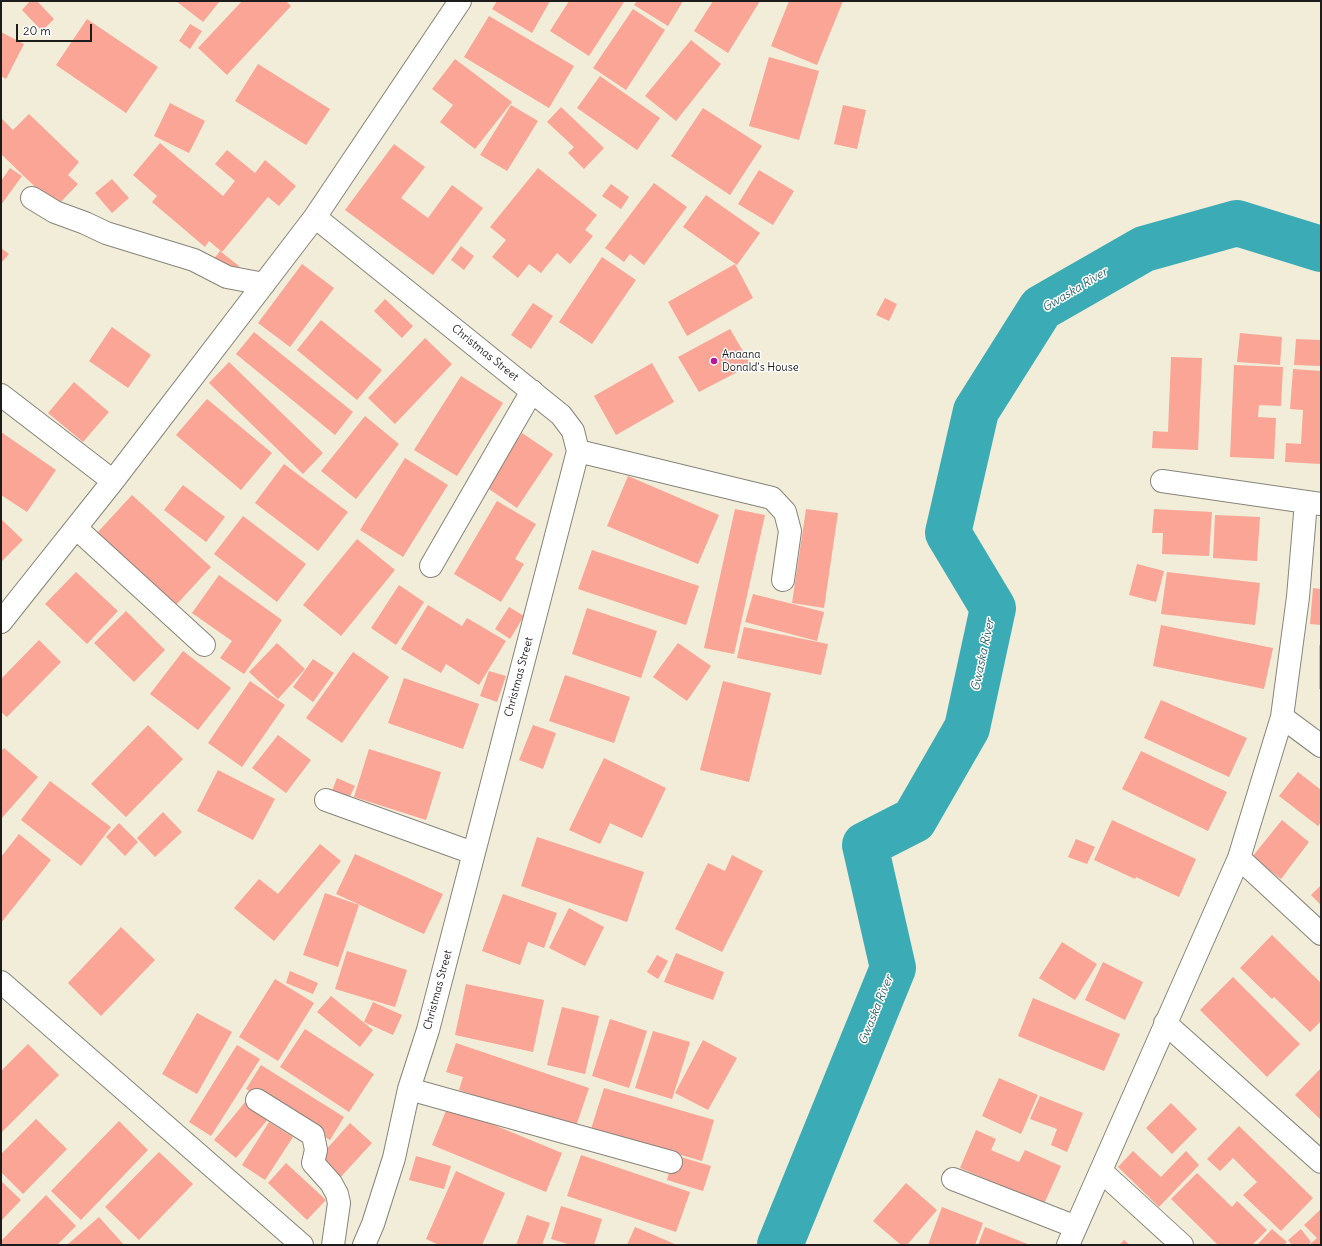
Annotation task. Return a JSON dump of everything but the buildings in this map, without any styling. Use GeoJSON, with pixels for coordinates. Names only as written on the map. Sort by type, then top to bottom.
{"type":"FeatureCollection","features":[{"type":"Feature","properties":{"kind":"street"},"geometry":{"type":"LineString","coordinates":[[1,622],[113,481],[315,217],[460,1]]}},
{"type":"Feature","properties":{"kind":"street"},"geometry":{"type":"LineString","coordinates":[[32,198],[55,212],[106,232],[194,260],[227,277],[264,284]]}},
{"type":"Feature","properties":{"kind":"street","name":"Christmas Street"},"geometry":{"type":"LineString","coordinates":[[315,217],[561,415],[573,431],[578,451],[428,1030],[409,1089],[394,1158],[373,1224],[364,1245]]}},
{"type":"Feature","properties":{"kind":"street"},"geometry":{"type":"LineString","coordinates":[[431,566],[532,391]]}},
{"type":"Feature","properties":{"kind":"street"},"geometry":{"type":"LineString","coordinates":[[1,395],[113,481]]}},
{"type":"Feature","properties":{"kind":"street"},"geometry":{"type":"LineString","coordinates":[[578,451],[772,498],[785,512],[790,531],[783,580]]}},
{"type":"Feature","properties":{"kind":"street"},"geometry":{"type":"LineString","coordinates":[[953,1178],[1072,1236],[1102,1172],[1165,1023],[1239,858],[1282,717],[1298,597],[1314,503],[1162,481]]}},
{"type":"Feature","properties":{"kind":"street"},"geometry":{"type":"LineString","coordinates":[[76,528],[204,645]]}},
{"type":"Feature","properties":{"kind":"street"},"geometry":{"type":"LineString","coordinates":[[1282,717],[1321,746]]}},
{"type":"Feature","properties":{"kind":"street"},"geometry":{"type":"LineString","coordinates":[[326,800],[473,853]]}},
{"type":"Feature","properties":{"kind":"street"},"geometry":{"type":"LineString","coordinates":[[1239,858],[1321,934]]}},
{"type":"Feature","properties":{"kind":"street"},"geometry":{"type":"LineString","coordinates":[[1,982],[302,1245]]}},
{"type":"Feature","properties":{"kind":"street"},"geometry":{"type":"LineString","coordinates":[[1165,1023],[1321,1162]]}},
{"type":"Feature","properties":{"kind":"street"},"geometry":{"type":"LineString","coordinates":[[409,1089],[671,1162]]}},
{"type":"Feature","properties":{"kind":"street"},"geometry":{"type":"LineString","coordinates":[[257,1100],[313,1135],[316,1150],[313,1163],[331,1183],[337,1194],[339,1203],[333,1245]]}},
{"type":"Feature","properties":{"kind":"street"},"geometry":{"type":"LineString","coordinates":[[1102,1172],[1182,1245]]}},
{"type":"Feature","properties":{"kind":"waterway","name":"Gwaska River"},"geometry":{"type":"LineString","coordinates":[[780,1245],[893,968],[865,845],[914,820],[967,728],[993,608],[948,533],[976,411],[1041,308],[1144,249],[1237,223],[1321,249]]}},
{"type":"Feature","properties":{"kind":"place","name":"Anaana Donald's House"},"geometry":{"type":"Point","coordinates":[714,361]}}]}
